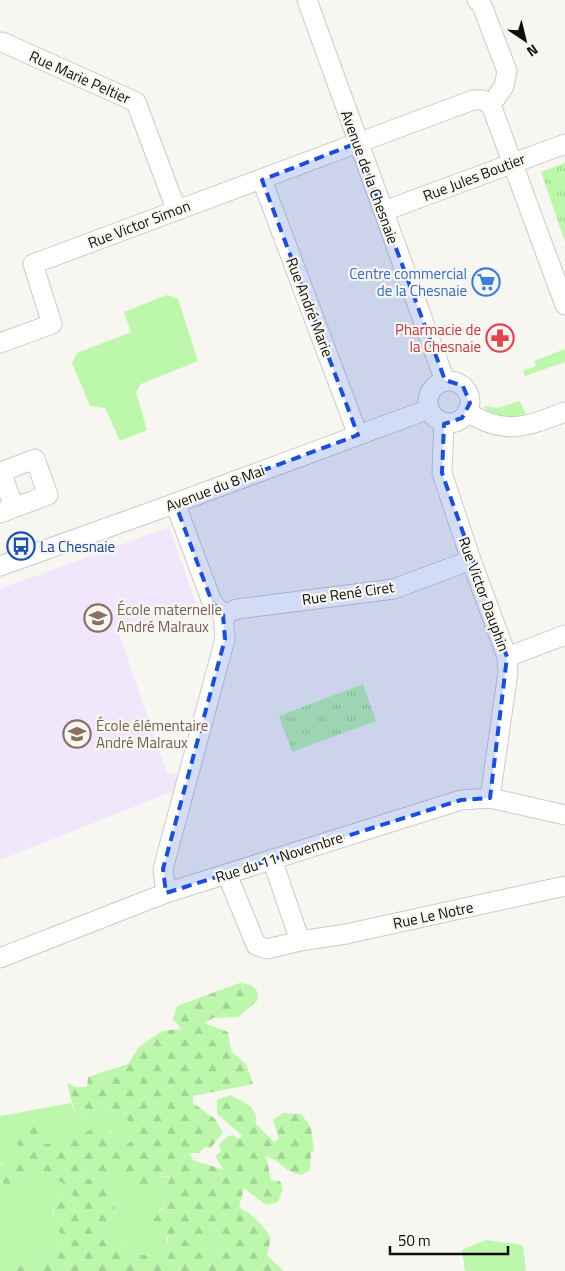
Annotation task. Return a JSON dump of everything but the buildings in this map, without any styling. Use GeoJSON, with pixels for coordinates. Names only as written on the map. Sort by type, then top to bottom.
{"type":"FeatureCollection","features":[{"type":"Feature","properties":{"kind":"street","name":"Avenue de la Chesnaie"},"geometry":{"type":"LineString","coordinates":[[307,0],[357,143],[384,211],[445,381]]}},
{"type":"Feature","properties":{"kind":"street"},"geometry":{"type":"LineString","coordinates":[[477,0],[481,3],[507,71],[504,86],[491,105],[565,305]]}},
{"type":"Feature","properties":{"kind":"street","name":"Rue Marie Peltier"},"geometry":{"type":"LineString","coordinates":[[1,41],[136,102],[176,209]]}},
{"type":"Feature","properties":{"kind":"street","name":"Rue Victor Simon"},"geometry":{"type":"LineString","coordinates":[[0,343],[52,324],[33,264],[176,209],[262,180],[473,100],[483,100],[491,105]]}},
{"type":"Feature","properties":{"kind":"street","name":"Rue Jules Boutier"},"geometry":{"type":"LineString","coordinates":[[384,211],[565,144]]}},
{"type":"Feature","properties":{"kind":"street","name":"Rue André Marie"},"geometry":{"type":"LineString","coordinates":[[262,180],[358,436]]}},
{"type":"Feature","properties":{"kind":"street"},"geometry":{"type":"LineString","coordinates":[[445,381],[458,383],[466,389],[470,400],[467,412],[458,421],[444,422],[436,419],[429,409],[428,398],[430,391],[445,381]]}},
{"type":"Feature","properties":{"kind":"street","name":"Avenue du 8 Mai"},"geometry":{"type":"LineString","coordinates":[[0,566],[429,409]]}},
{"type":"Feature","properties":{"kind":"street"},"geometry":{"type":"LineString","coordinates":[[467,412],[487,424],[513,427],[528,425],[565,412]]}},
{"type":"Feature","properties":{"kind":"street","name":"Rue Victor Dauphin"},"geometry":{"type":"LineString","coordinates":[[444,422],[442,473],[471,560],[507,656],[508,672],[490,798]]}},
{"type":"Feature","properties":{"kind":"street"},"geometry":{"type":"LineString","coordinates":[[166,893],[163,869],[224,639],[223,615],[212,602],[175,503]]}},
{"type":"Feature","properties":{"kind":"street","name":"Rue René Ciret"},"geometry":{"type":"LineString","coordinates":[[223,615],[237,609],[394,589],[471,560]]}},
{"type":"Feature","properties":{"kind":"street"},"geometry":{"type":"LineString","coordinates":[[507,656],[565,635]]}},
{"type":"Feature","properties":{"kind":"street","name":"Rue du 11 Novembre"},"geometry":{"type":"LineString","coordinates":[[0,958],[166,893],[461,800],[490,798],[565,815]]}},
{"type":"Feature","properties":{"kind":"street"},"geometry":{"type":"LineString","coordinates":[[272,859],[300,941]]}},
{"type":"Feature","properties":{"kind":"street","name":"Rue Le Notre"},"geometry":{"type":"LineString","coordinates":[[227,874],[256,945],[267,949],[300,941],[346,934],[565,886]]}},
{"type":"Feature","properties":{"kind":"highlighted area"},"geometry":{"type":"Polygon","coordinates":[[[357,143],[445,380],[463,386],[470,403],[462,418],[444,424],[442,473],[507,657],[490,798],[461,800],[166,893],[163,869],[225,639],[223,615],[212,602],[175,503],[358,435],[262,180],[357,143]]]}},
{"type":"Feature","properties":{"kind":"shaded area","name":"École élémentaire André Malraux"},"geometry":{"type":"Polygon","coordinates":[[[169,527],[196,603],[119,633],[167,773],[178,775],[174,791],[0,860],[0,589],[169,527]]]}},
{"type":"Feature","properties":{"kind":"green space"},"geometry":{"type":"Polygon","coordinates":[[[565,163],[565,242],[541,172],[565,163]]]}},
{"type":"Feature","properties":{"kind":"green space"},"geometry":{"type":"Polygon","coordinates":[[[167,295],[178,299],[198,361],[141,384],[136,392],[147,430],[120,441],[105,408],[90,406],[72,363],[77,353],[131,332],[124,312],[167,295]]]}},
{"type":"Feature","properties":{"kind":"green space"},"geometry":{"type":"Polygon","coordinates":[[[565,349],[565,362],[525,376],[523,371],[536,366],[534,361],[565,349]]]}},
{"type":"Feature","properties":{"kind":"green space"},"geometry":{"type":"Polygon","coordinates":[[[520,401],[527,417],[509,418],[497,416],[487,411],[483,406],[498,408],[520,401]]]}},
{"type":"Feature","properties":{"kind":"green space"},"geometry":{"type":"Polygon","coordinates":[[[363,684],[376,721],[292,752],[279,716],[363,684]]]}},
{"type":"Feature","properties":{"kind":"green space"},"geometry":{"type":"Polygon","coordinates":[[[240,983],[251,985],[257,991],[258,1000],[238,1017],[213,1018],[204,1023],[228,1032],[231,1051],[246,1064],[253,1084],[193,1096],[193,1103],[215,1119],[223,1132],[211,1148],[205,1147],[199,1153],[189,1153],[193,1160],[224,1170],[215,1156],[221,1152],[219,1144],[228,1136],[233,1135],[238,1139],[243,1136],[217,1114],[217,1100],[230,1095],[253,1109],[256,1124],[274,1142],[279,1139],[273,1120],[283,1113],[301,1114],[311,1127],[314,1151],[311,1152],[310,1170],[301,1175],[296,1174],[266,1156],[271,1180],[280,1181],[283,1189],[278,1202],[266,1205],[244,1188],[239,1207],[253,1216],[268,1233],[271,1238],[267,1255],[284,1271],[16,1271],[20,1266],[39,1259],[48,1248],[58,1243],[62,1238],[59,1230],[63,1223],[61,1217],[55,1214],[52,1206],[61,1194],[81,1209],[83,1206],[68,1189],[80,1176],[88,1179],[101,1178],[108,1191],[114,1196],[115,1217],[110,1234],[126,1248],[128,1255],[135,1253],[153,1255],[169,1249],[181,1249],[219,1259],[218,1252],[221,1237],[214,1227],[209,1228],[210,1235],[207,1243],[195,1249],[168,1244],[168,1238],[154,1224],[154,1217],[165,1206],[162,1196],[171,1177],[161,1176],[157,1187],[143,1192],[127,1182],[125,1169],[116,1175],[110,1176],[95,1175],[84,1171],[67,1186],[52,1176],[41,1175],[34,1167],[24,1172],[21,1182],[7,1186],[0,1180],[0,1167],[8,1159],[19,1162],[11,1154],[18,1145],[11,1132],[22,1125],[34,1126],[40,1135],[40,1142],[48,1144],[59,1142],[59,1136],[67,1133],[75,1139],[90,1130],[96,1129],[102,1129],[113,1134],[126,1145],[138,1136],[129,1125],[124,1109],[76,1116],[67,1083],[76,1087],[87,1087],[88,1077],[128,1064],[139,1047],[162,1031],[181,1029],[173,1019],[177,1006],[240,983]]]}},
{"type":"Feature","properties":{"kind":"green space"},"geometry":{"type":"Polygon","coordinates":[[[71,1103],[76,1116],[124,1109],[129,1125],[139,1136],[126,1145],[109,1131],[48,1144],[39,1142],[18,1145],[11,1154],[20,1162],[2,1163],[0,1167],[0,1116],[71,1103]]]}},
{"type":"Feature","properties":{"kind":"green space"},"geometry":{"type":"Polygon","coordinates":[[[34,1167],[52,1175],[67,1186],[84,1171],[94,1175],[125,1169],[128,1175],[171,1177],[162,1196],[165,1206],[159,1210],[168,1244],[195,1249],[209,1228],[214,1227],[221,1237],[218,1252],[219,1260],[189,1250],[178,1250],[156,1255],[135,1253],[128,1256],[126,1248],[110,1235],[115,1217],[114,1196],[108,1191],[101,1178],[88,1179],[80,1176],[83,1206],[80,1210],[61,1194],[52,1211],[61,1217],[64,1223],[62,1238],[58,1243],[48,1248],[39,1259],[20,1266],[16,1271],[0,1271],[0,1180],[2,1183],[34,1167]]]}},
{"type":"Feature","properties":{"kind":"green space"},"geometry":{"type":"Polygon","coordinates":[[[486,1240],[523,1245],[526,1271],[465,1271],[462,1250],[486,1240]]]}},
{"type":"Feature","properties":{"kind":"place","name":"Centre commercial de la Chesnaie"},"geometry":{"type":"Point","coordinates":[486,282]}},
{"type":"Feature","properties":{"kind":"place","name":"Pharmacie de la Chesnaie"},"geometry":{"type":"Point","coordinates":[500,338]}},
{"type":"Feature","properties":{"kind":"place","name":"La Chesnaie"},"geometry":{"type":"Point","coordinates":[21,546]}},
{"type":"Feature","properties":{"kind":"place","name":"École maternelle André Malraux"},"geometry":{"type":"Point","coordinates":[98,618]}},
{"type":"Feature","properties":{"kind":"place","name":"École élémentaire André Malraux"},"geometry":{"type":"Point","coordinates":[77,734]}}]}
